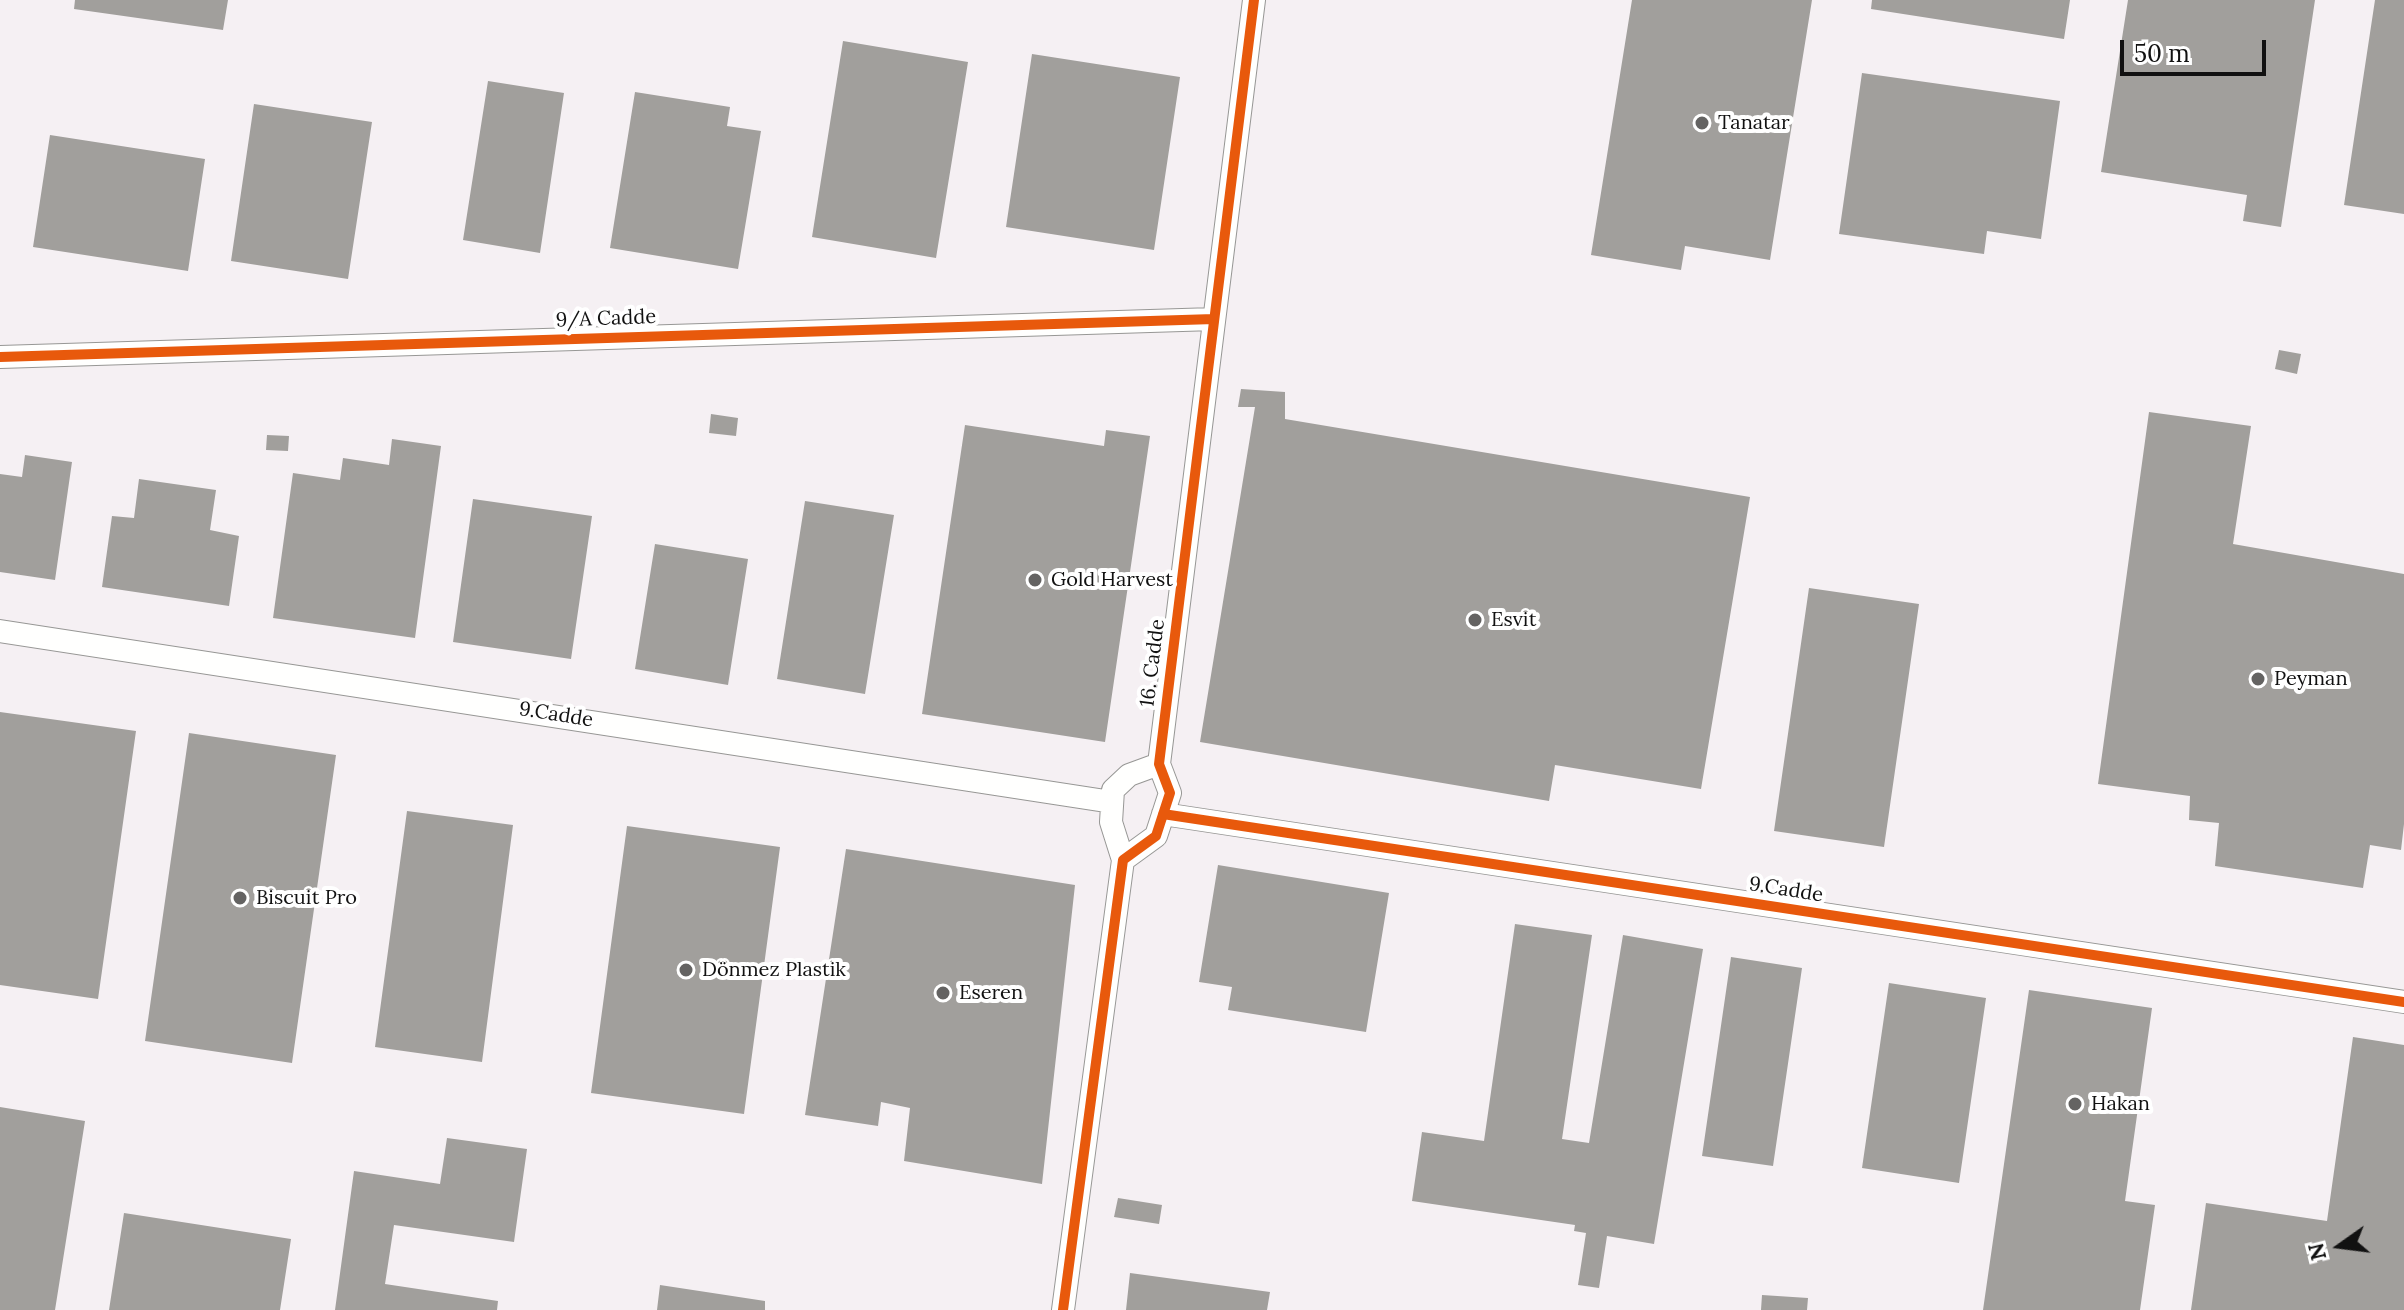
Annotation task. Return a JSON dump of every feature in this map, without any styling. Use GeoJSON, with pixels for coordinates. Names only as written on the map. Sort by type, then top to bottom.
{"type":"FeatureCollection","features":[{"type":"Feature","properties":{"kind":"street","name":"16. Cadde"},"geometry":{"type":"LineString","coordinates":[[1163,814],[1170,793],[1159,764],[1254,0]]}},
{"type":"Feature","properties":{"kind":"street","name":"9/A Cadde"},"geometry":{"type":"LineString","coordinates":[[0,357],[1214,319]]}},
{"type":"Feature","properties":{"kind":"street","name":"9.Cadde"},"geometry":{"type":"LineString","coordinates":[[0,631],[1112,802]]}},
{"type":"Feature","properties":{"kind":"street"},"geometry":{"type":"LineString","coordinates":[[1063,1310],[1123,860],[1111,822],[1113,790],[1129,775],[1159,764]]}},
{"type":"Feature","properties":{"kind":"street"},"geometry":{"type":"LineString","coordinates":[[1123,860],[1156,836],[1163,814]]}},
{"type":"Feature","properties":{"kind":"street","name":"9.Cadde"},"geometry":{"type":"LineString","coordinates":[[1163,814],[2404,1002]]}},
{"type":"Feature","properties":{"kind":"shaded area"},"geometry":{"type":"Polygon","coordinates":[[[0,0],[2404,0],[2404,1310],[0,1310],[0,0]]]}},
{"type":"Feature","properties":{"kind":"building"},"geometry":{"type":"Polygon","coordinates":[[[75,0],[228,0],[223,30],[74,9],[75,0]]]}},
{"type":"Feature","properties":{"kind":"building","name":"Tanatar"},"geometry":{"type":"Polygon","coordinates":[[[1632,0],[1812,0],[1770,260],[1685,246],[1681,270],[1591,255],[1632,0]]]}},
{"type":"Feature","properties":{"kind":"building"},"geometry":{"type":"Polygon","coordinates":[[[1872,0],[2070,0],[2064,39],[1871,9],[1872,0]]]}},
{"type":"Feature","properties":{"kind":"building"},"geometry":{"type":"Polygon","coordinates":[[[2128,0],[2315,0],[2281,227],[2243,221],[2247,195],[2101,172],[2128,0]]]}},
{"type":"Feature","properties":{"kind":"building"},"geometry":{"type":"Polygon","coordinates":[[[2375,0],[2404,0],[2404,214],[2344,205],[2375,0]]]}},
{"type":"Feature","properties":{"kind":"building"},"geometry":{"type":"Polygon","coordinates":[[[843,41],[968,62],[936,258],[812,237],[843,41]]]}},
{"type":"Feature","properties":{"kind":"building"},"geometry":{"type":"Polygon","coordinates":[[[1032,54],[1180,77],[1154,250],[1006,227],[1032,54]]]}},
{"type":"Feature","properties":{"kind":"building"},"geometry":{"type":"Polygon","coordinates":[[[1862,73],[2060,101],[2041,239],[1987,231],[1984,254],[1839,234],[1862,73]]]}},
{"type":"Feature","properties":{"kind":"building"},"geometry":{"type":"Polygon","coordinates":[[[488,81],[564,93],[540,253],[463,240],[488,81]]]}},
{"type":"Feature","properties":{"kind":"building"},"geometry":{"type":"Polygon","coordinates":[[[635,92],[730,107],[727,126],[761,131],[738,269],[610,248],[635,92]]]}},
{"type":"Feature","properties":{"kind":"building"},"geometry":{"type":"Polygon","coordinates":[[[254,104],[372,122],[348,279],[231,261],[254,104]]]}},
{"type":"Feature","properties":{"kind":"building"},"geometry":{"type":"Polygon","coordinates":[[[50,135],[205,159],[188,271],[33,247],[50,135]]]}},
{"type":"Feature","properties":{"kind":"building"},"geometry":{"type":"Polygon","coordinates":[[[2279,350],[2301,354],[2297,374],[2275,369],[2279,350]]]}},
{"type":"Feature","properties":{"kind":"building","name":"Esvit"},"geometry":{"type":"Polygon","coordinates":[[[1241,389],[1285,392],[1285,419],[1750,497],[1701,789],[1555,765],[1549,801],[1200,742],[1255,407],[1238,407],[1241,389]]]}},
{"type":"Feature","properties":{"kind":"building","name":"Peyman"},"geometry":{"type":"Polygon","coordinates":[[[2149,412],[2251,426],[2233,544],[2404,574],[2404,824],[2401,850],[2370,845],[2363,888],[2215,866],[2219,823],[2189,820],[2190,796],[2098,784],[2149,412]]]}},
{"type":"Feature","properties":{"kind":"building"},"geometry":{"type":"Polygon","coordinates":[[[711,414],[738,418],[736,436],[709,433],[711,414]]]}},
{"type":"Feature","properties":{"kind":"building","name":"Gold Harvest"},"geometry":{"type":"Polygon","coordinates":[[[965,425],[1104,446],[1106,430],[1150,436],[1105,742],[922,714],[965,425]]]}},
{"type":"Feature","properties":{"kind":"building"},"geometry":{"type":"Polygon","coordinates":[[[267,435],[289,436],[288,451],[266,450],[267,435]]]}},
{"type":"Feature","properties":{"kind":"building"},"geometry":{"type":"Polygon","coordinates":[[[392,439],[441,446],[415,638],[273,618],[293,473],[340,480],[343,458],[389,465],[392,439]]]}},
{"type":"Feature","properties":{"kind":"building"},"geometry":{"type":"Polygon","coordinates":[[[25,455],[72,462],[55,580],[0,572],[0,474],[22,477],[25,455]]]}},
{"type":"Feature","properties":{"kind":"building"},"geometry":{"type":"Polygon","coordinates":[[[139,479],[216,490],[210,530],[239,536],[229,606],[102,587],[112,516],[134,518],[139,479]]]}},
{"type":"Feature","properties":{"kind":"building"},"geometry":{"type":"Polygon","coordinates":[[[473,499],[592,516],[571,659],[453,642],[473,499]]]}},
{"type":"Feature","properties":{"kind":"building"},"geometry":{"type":"Polygon","coordinates":[[[805,501],[894,515],[865,694],[777,679],[805,501]]]}},
{"type":"Feature","properties":{"kind":"building"},"geometry":{"type":"Polygon","coordinates":[[[655,544],[748,559],[728,685],[635,669],[655,544]]]}},
{"type":"Feature","properties":{"kind":"building"},"geometry":{"type":"Polygon","coordinates":[[[1809,588],[1919,604],[1884,847],[1774,831],[1809,588]]]}},
{"type":"Feature","properties":{"kind":"building"},"geometry":{"type":"Polygon","coordinates":[[[0,712],[136,731],[98,999],[0,985],[0,712]]]}},
{"type":"Feature","properties":{"kind":"building","name":"Biscuit Pro"},"geometry":{"type":"Polygon","coordinates":[[[189,733],[336,755],[292,1063],[145,1041],[189,733]]]}},
{"type":"Feature","properties":{"kind":"building"},"geometry":{"type":"Polygon","coordinates":[[[407,811],[513,825],[482,1062],[375,1047],[407,811]]]}},
{"type":"Feature","properties":{"kind":"building","name":"Dönmez Plastik"},"geometry":{"type":"Polygon","coordinates":[[[627,826],[780,847],[744,1114],[591,1093],[627,826]]]}},
{"type":"Feature","properties":{"kind":"building","name":"Eseren"},"geometry":{"type":"Polygon","coordinates":[[[846,849],[1075,885],[1042,1184],[904,1161],[910,1108],[881,1102],[878,1126],[805,1115],[846,849]]]}},
{"type":"Feature","properties":{"kind":"building"},"geometry":{"type":"Polygon","coordinates":[[[1218,865],[1389,893],[1366,1032],[1228,1010],[1232,987],[1199,982],[1218,865]]]}},
{"type":"Feature","properties":{"kind":"building"},"geometry":{"type":"Polygon","coordinates":[[[1515,924],[1592,935],[1562,1139],[1589,1143],[1623,935],[1703,949],[1654,1244],[1607,1236],[1599,1288],[1578,1285],[1586,1233],[1574,1231],[1575,1225],[1412,1201],[1422,1132],[1484,1141],[1515,924]]]}},
{"type":"Feature","properties":{"kind":"building"},"geometry":{"type":"Polygon","coordinates":[[[1731,957],[1802,968],[1773,1166],[1702,1156],[1731,957]]]}},
{"type":"Feature","properties":{"kind":"building"},"geometry":{"type":"Polygon","coordinates":[[[1889,983],[1986,998],[1959,1183],[1862,1168],[1889,983]]]}},
{"type":"Feature","properties":{"kind":"building","name":"Hakan"},"geometry":{"type":"Polygon","coordinates":[[[2029,990],[2152,1008],[2125,1201],[2155,1205],[2140,1310],[1983,1310],[2029,990]]]}},
{"type":"Feature","properties":{"kind":"building"},"geometry":{"type":"Polygon","coordinates":[[[2353,1037],[2404,1045],[2404,1310],[2191,1310],[2206,1203],[2327,1221],[2353,1037]]]}},
{"type":"Feature","properties":{"kind":"building"},"geometry":{"type":"Polygon","coordinates":[[[0,1107],[85,1121],[55,1310],[0,1310],[0,1107]]]}},
{"type":"Feature","properties":{"kind":"building"},"geometry":{"type":"Polygon","coordinates":[[[447,1138],[527,1149],[514,1242],[394,1225],[385,1284],[498,1301],[497,1310],[335,1310],[354,1171],[440,1184],[447,1138]]]}},
{"type":"Feature","properties":{"kind":"building"},"geometry":{"type":"Polygon","coordinates":[[[1118,1198],[1162,1205],[1159,1224],[1114,1217],[1118,1198]]]}},
{"type":"Feature","properties":{"kind":"building"},"geometry":{"type":"Polygon","coordinates":[[[124,1213],[291,1239],[280,1310],[109,1310],[124,1213]]]}},
{"type":"Feature","properties":{"kind":"building"},"geometry":{"type":"Polygon","coordinates":[[[1130,1273],[1270,1292],[1267,1310],[1126,1310],[1130,1273]]]}},
{"type":"Feature","properties":{"kind":"building"},"geometry":{"type":"Polygon","coordinates":[[[660,1285],[765,1301],[765,1310],[657,1310],[660,1285]]]}},
{"type":"Feature","properties":{"kind":"building"},"geometry":{"type":"Polygon","coordinates":[[[1762,1295],[1808,1298],[1807,1310],[1761,1310],[1762,1295]]]}},
{"type":"Feature","properties":{"kind":"cycle path"},"geometry":{"type":"LineString","coordinates":[[1063,1310],[1123,860],[1156,836],[1170,793],[1159,764],[1254,0]]}},
{"type":"Feature","properties":{"kind":"cycle path"},"geometry":{"type":"LineString","coordinates":[[0,357],[1214,319]]}},
{"type":"Feature","properties":{"kind":"cycle path"},"geometry":{"type":"LineString","coordinates":[[1163,814],[2404,1002]]}},
{"type":"Feature","properties":{"kind":"place","name":"Tanatar"},"geometry":{"type":"Point","coordinates":[1702,123]}},
{"type":"Feature","properties":{"kind":"place","name":"Gold Harvest"},"geometry":{"type":"Point","coordinates":[1035,580]}},
{"type":"Feature","properties":{"kind":"place","name":"Esvit"},"geometry":{"type":"Point","coordinates":[1475,620]}},
{"type":"Feature","properties":{"kind":"place","name":"Peyman"},"geometry":{"type":"Point","coordinates":[2258,679]}},
{"type":"Feature","properties":{"kind":"place","name":"Biscuit Pro"},"geometry":{"type":"Point","coordinates":[240,898]}},
{"type":"Feature","properties":{"kind":"place","name":"Dönmez Plastik"},"geometry":{"type":"Point","coordinates":[686,970]}},
{"type":"Feature","properties":{"kind":"place","name":"Eseren"},"geometry":{"type":"Point","coordinates":[943,993]}},
{"type":"Feature","properties":{"kind":"place","name":"Hakan"},"geometry":{"type":"Point","coordinates":[2075,1104]}}]}
